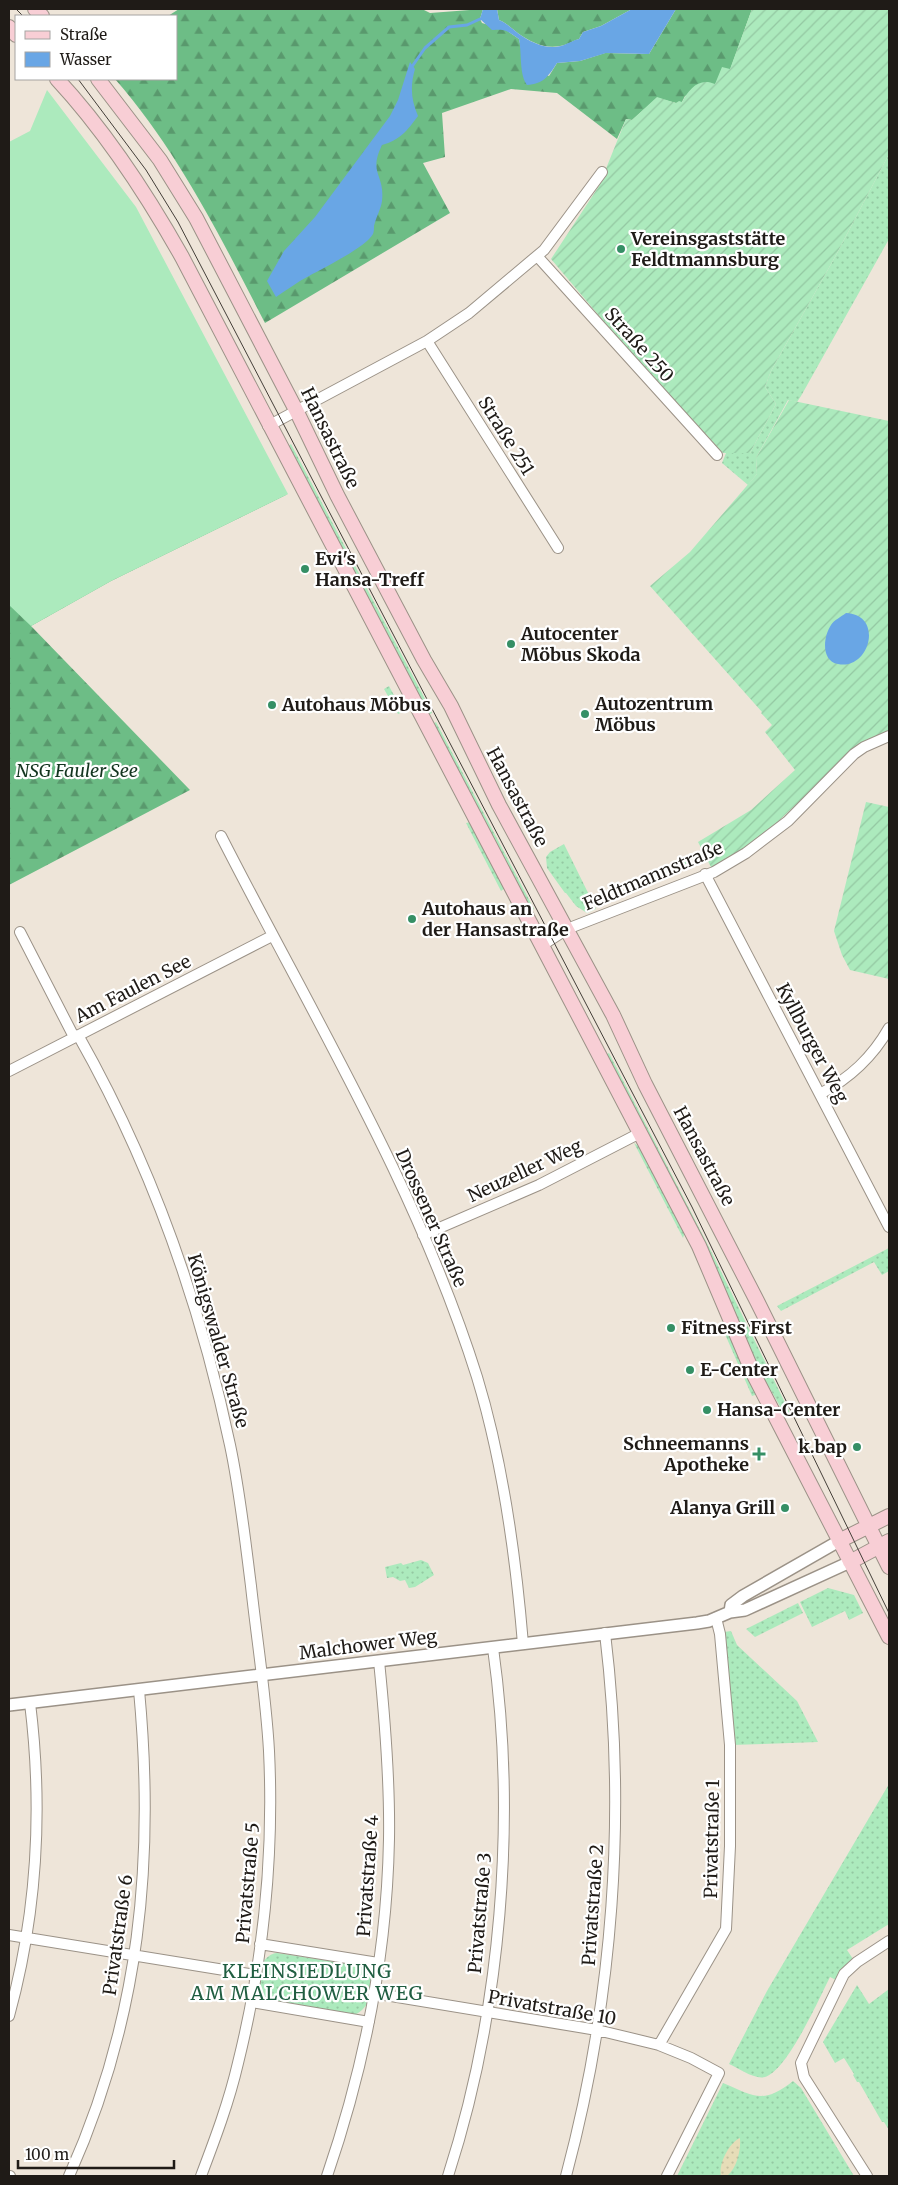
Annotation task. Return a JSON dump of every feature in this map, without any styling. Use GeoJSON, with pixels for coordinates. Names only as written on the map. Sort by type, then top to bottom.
{"type":"FeatureCollection","features":[{"type":"Feature","properties":{"kind":"main road"},"geometry":{"type":"LineString","coordinates":[[58,80],[91,117],[147,196],[182,257],[268,426],[380,634],[699,1246],[753,1373],[889,1637]]}},
{"type":"Feature","properties":{"kind":"main road","name":"Hansastraße"},"geometry":{"type":"LineString","coordinates":[[99,80],[160,160],[196,218],[296,410],[341,503],[424,660],[451,706],[470,748],[613,1015],[645,1084],[743,1272],[870,1526],[884,1544],[889,1567]]}},
{"type":"Feature","properties":{"kind":"main road"},"geometry":{"type":"LineString","coordinates":[[840,1541],[889,1516]]}},
{"type":"Feature","properties":{"kind":"main road"},"geometry":{"type":"LineString","coordinates":[[850,1562],[884,1544]]}},
{"type":"Feature","properties":{"kind":"street"},"geometry":{"type":"LineString","coordinates":[[268,426],[427,341],[469,313],[537,256],[594,185],[602,172]]}},
{"type":"Feature","properties":{"kind":"street","name":"Straße 250"},"geometry":{"type":"LineString","coordinates":[[537,256],[717,455]]}},
{"type":"Feature","properties":{"kind":"street","name":"Straße 251"},"geometry":{"type":"LineString","coordinates":[[427,341],[558,548]]}},
{"type":"Feature","properties":{"kind":"street","name":"Feldtmannstraße"},"geometry":{"type":"LineString","coordinates":[[541,946],[567,929],[705,874],[746,853],[788,821],[854,754],[864,746],[889,736]]}},
{"type":"Feature","properties":{"kind":"street","name":"Drossener Straße"},"geometry":{"type":"LineString","coordinates":[[221,836],[389,1161],[423,1235],[463,1336],[478,1379],[491,1433],[511,1543],[523,1644]]}},
{"type":"Feature","properties":{"kind":"street","name":"Kyllburger Weg"},"geometry":{"type":"LineString","coordinates":[[705,874],[889,1227]]}},
{"type":"Feature","properties":{"kind":"street","name":"Königswalder Straße"},"geometry":{"type":"LineString","coordinates":[[20,932],[76,1036],[108,1089],[159,1203],[198,1317],[231,1448],[242,1513],[261,1676]]}},
{"type":"Feature","properties":{"kind":"street","name":"Am Faulen See"},"geometry":{"type":"LineString","coordinates":[[9,1071],[272,936]]}},
{"type":"Feature","properties":{"kind":"street"},"geometry":{"type":"LineString","coordinates":[[820,1094],[855,1072],[870,1056],[889,1028]]}},
{"type":"Feature","properties":{"kind":"street","name":"Neuzeller Weg"},"geometry":{"type":"LineString","coordinates":[[423,1235],[539,1185],[640,1133]]}},
{"type":"Feature","properties":{"kind":"street","name":"Malchower Weg"},"geometry":{"type":"LineString","coordinates":[[730,1612],[731,1605],[742,1596],[840,1541]]}},
{"type":"Feature","properties":{"kind":"street","name":"Malchower Weg"},"geometry":{"type":"LineString","coordinates":[[9,1705],[690,1624],[716,1618],[730,1612],[745,1610],[850,1562]]}},
{"type":"Feature","properties":{"kind":"street","name":"Privatstraße 1"},"geometry":{"type":"LineString","coordinates":[[660,2045],[726,1929],[730,1846],[730,1745],[720,1634],[716,1618]]}},
{"type":"Feature","properties":{"kind":"street","name":"Privatstraße 2"},"geometry":{"type":"LineString","coordinates":[[566,2176],[584,2098],[607,1962],[615,1849],[615,1777],[605,1633]]}},
{"type":"Feature","properties":{"kind":"street","name":"Privatstraße 3"},"geometry":{"type":"LineString","coordinates":[[448,2176],[473,2078],[494,1964],[502,1856],[502,1759],[493,1648]]}},
{"type":"Feature","properties":{"kind":"street","name":"Privatstraße 4"},"geometry":{"type":"LineString","coordinates":[[328,2176],[352,2098],[369,2022],[386,1896],[389,1840],[386,1726],[380,1661]]}},
{"type":"Feature","properties":{"kind":"street","name":"Privatstraße 5"},"geometry":{"type":"LineString","coordinates":[[201,2176],[224,2112],[238,2063],[251,2002],[260,1944],[268,1871],[270,1787],[269,1749],[261,1676]]}},
{"type":"Feature","properties":{"kind":"street","name":"Privatstraße 6"},"geometry":{"type":"LineString","coordinates":[[69,2176],[86,2136],[105,2080],[117,2039],[135,1956],[143,1892],[146,1832],[145,1762],[138,1690]]}},
{"type":"Feature","properties":{"kind":"street"},"geometry":{"type":"LineString","coordinates":[[9,2016],[26,1938],[34,1868],[37,1802],[30,1703]]}},
{"type":"Feature","properties":{"kind":"street"},"geometry":{"type":"LineString","coordinates":[[9,1935],[255,1975]]}},
{"type":"Feature","properties":{"kind":"street"},"geometry":{"type":"LineString","coordinates":[[867,2176],[804,2077],[801,2063],[844,1974],[857,1962],[889,1941]]}},
{"type":"Feature","properties":{"kind":"street"},"geometry":{"type":"LineString","coordinates":[[260,1944],[378,1963]]}},
{"type":"Feature","properties":{"kind":"street","name":"Privatstraße 10"},"geometry":{"type":"LineString","coordinates":[[373,1993],[597,2030],[660,2045],[691,2058],[719,2073],[667,2176]]}},
{"type":"Feature","properties":{"kind":"street"},"geometry":{"type":"LineString","coordinates":[[251,2002],[369,2022]]}},
{"type":"Feature","properties":{"kind":"green space"},"geometry":{"type":"Polygon","coordinates":[[[179,9],[422,9],[430,13],[483,9],[480,19],[482,23],[506,30],[519,39],[522,65],[549,76],[557,63],[580,61],[605,53],[649,54],[676,9],[752,9],[730,70],[715,84],[685,96],[682,102],[676,103],[657,98],[632,120],[626,119],[617,139],[557,93],[511,89],[442,113],[445,157],[423,163],[450,213],[265,323],[215,227],[179,165],[138,107],[116,80],[178,80],[178,15],[170,15],[179,9]]]}},
{"type":"Feature","properties":{"kind":"green space"},"geometry":{"type":"Polygon","coordinates":[[[497,9],[632,9],[601,26],[583,32],[579,39],[565,45],[549,47],[528,40],[499,20],[497,9]]]}},
{"type":"Feature","properties":{"kind":"green space"},"geometry":{"type":"Polygon","coordinates":[[[752,9],[889,9],[889,154],[835,257],[771,371],[765,387],[776,404],[750,453],[723,453],[628,350],[551,259],[599,186],[626,119],[632,120],[657,97],[676,103],[682,102],[691,89],[699,83],[709,82],[715,84],[722,67],[730,69],[752,9]]]}},
{"type":"Feature","properties":{"kind":"green space"},"geometry":{"type":"Polygon","coordinates":[[[47,90],[136,207],[288,494],[111,581],[31,626],[9,605],[9,142],[30,131],[47,90]]]}},
{"type":"Feature","properties":{"kind":"green space"},"geometry":{"type":"Polygon","coordinates":[[[889,154],[889,239],[801,396],[797,402],[788,400],[756,458],[757,474],[748,485],[722,463],[726,453],[750,453],[776,404],[765,387],[771,371],[835,257],[889,154]]]}},
{"type":"Feature","properties":{"kind":"green space"},"geometry":{"type":"Polygon","coordinates":[[[789,400],[889,421],[889,730],[861,743],[768,831],[748,847],[712,869],[698,842],[751,810],[795,770],[765,732],[772,725],[762,712],[650,586],[690,552],[757,474],[756,458],[789,400]]]}},
{"type":"Feature","properties":{"kind":"green space"},"geometry":{"type":"Polygon","coordinates":[[[291,444],[432,713],[428,715],[287,447],[291,444]]]}},
{"type":"Feature","properties":{"kind":"green space","name":"NSG Fauler See"},"geometry":{"type":"Polygon","coordinates":[[[288,494],[111,581],[31,626],[190,790],[9,885],[9,586],[288,494]]]}},
{"type":"Feature","properties":{"kind":"green space"},"geometry":{"type":"Polygon","coordinates":[[[389,686],[403,712],[398,714],[384,689],[389,686]]]}},
{"type":"Feature","properties":{"kind":"green space"},"geometry":{"type":"Polygon","coordinates":[[[436,722],[534,909],[532,910],[433,724],[436,722]]]}},
{"type":"Feature","properties":{"kind":"green space"},"geometry":{"type":"Polygon","coordinates":[[[866,802],[889,807],[889,979],[850,970],[842,955],[834,931],[866,802]]]}},
{"type":"Feature","properties":{"kind":"green space"},"geometry":{"type":"Polygon","coordinates":[[[471,822],[505,888],[501,891],[466,823],[471,822]]]}},
{"type":"Feature","properties":{"kind":"green space"},"geometry":{"type":"Polygon","coordinates":[[[564,844],[596,909],[587,913],[576,906],[547,868],[546,857],[550,852],[564,844]]]}},
{"type":"Feature","properties":{"kind":"green space"},"geometry":{"type":"Polygon","coordinates":[[[689,856],[692,866],[616,898],[623,891],[689,856]]]}},
{"type":"Feature","properties":{"kind":"green space"},"geometry":{"type":"Polygon","coordinates":[[[609,1053],[711,1251],[790,1413],[785,1415],[753,1359],[605,1055],[609,1053]]]}},
{"type":"Feature","properties":{"kind":"green space"},"geometry":{"type":"Polygon","coordinates":[[[634,1143],[641,1148],[685,1232],[683,1238],[634,1143]]]}},
{"type":"Feature","properties":{"kind":"green space"},"geometry":{"type":"Polygon","coordinates":[[[889,1248],[889,1271],[882,1275],[874,1262],[781,1311],[777,1306],[889,1248]]]}},
{"type":"Feature","properties":{"kind":"green space"},"geometry":{"type":"Polygon","coordinates":[[[721,1325],[727,1325],[757,1391],[755,1395],[752,1396],[721,1325]]]}},
{"type":"Feature","properties":{"kind":"green space"},"geometry":{"type":"Polygon","coordinates":[[[421,1560],[428,1563],[434,1575],[415,1587],[409,1588],[405,1580],[400,1581],[393,1577],[387,1578],[385,1567],[421,1560]]]}},
{"type":"Feature","properties":{"kind":"green space"},"geometry":{"type":"Polygon","coordinates":[[[828,1588],[854,1595],[863,1613],[849,1620],[845,1611],[812,1627],[800,1602],[828,1588]]]}},
{"type":"Feature","properties":{"kind":"green space"},"geometry":{"type":"Polygon","coordinates":[[[798,1603],[803,1613],[755,1637],[746,1629],[798,1603]]]}},
{"type":"Feature","properties":{"kind":"green space"},"geometry":{"type":"Polygon","coordinates":[[[731,1631],[737,1645],[797,1701],[818,1742],[732,1745],[724,1632],[731,1631]]]}},
{"type":"Feature","properties":{"kind":"green space"},"geometry":{"type":"Polygon","coordinates":[[[889,1784],[889,1924],[847,1950],[853,1959],[846,1965],[836,1980],[830,1977],[802,2033],[774,2072],[765,2077],[756,2077],[729,2064],[767,1991],[889,1784]]]}},
{"type":"Feature","properties":{"kind":"green space"},"geometry":{"type":"Polygon","coordinates":[[[277,1953],[363,1966],[370,1975],[372,1988],[366,2006],[359,2012],[347,2016],[266,2001],[260,1988],[259,1973],[265,1960],[270,1955],[277,1953]]]}},
{"type":"Feature","properties":{"kind":"green space"},"geometry":{"type":"Polygon","coordinates":[[[857,1985],[869,2004],[889,1989],[889,2130],[884,2122],[882,2122],[859,2082],[857,2082],[844,2058],[835,2063],[823,2042],[857,1985]]]}},
{"type":"Feature","properties":{"kind":"green space"},"geometry":{"type":"Polygon","coordinates":[[[793,2081],[801,2088],[854,2176],[677,2176],[723,2083],[743,2092],[766,2096],[783,2089],[793,2081]]]}},
{"type":"Feature","properties":{"kind":"sand"},"geometry":{"type":"Polygon","coordinates":[[[740,2138],[740,2148],[736,2164],[727,2176],[721,2176],[721,2166],[725,2154],[732,2144],[740,2138]]]}},
{"type":"Feature","properties":{"kind":"water"},"geometry":{"type":"Polygon","coordinates":[[[483,9],[497,9],[499,20],[529,40],[546,47],[558,47],[579,39],[583,32],[601,26],[632,9],[676,9],[649,54],[606,53],[580,61],[557,63],[545,79],[527,85],[522,70],[519,39],[506,31],[492,30],[480,19],[483,9]]]}},
{"type":"Feature","properties":{"kind":"water"},"geometry":{"type":"Polygon","coordinates":[[[410,62],[415,69],[412,93],[418,116],[403,134],[382,145],[378,155],[377,168],[382,201],[373,234],[353,251],[276,297],[267,281],[284,251],[315,217],[390,116],[398,100],[410,62]]]}},
{"type":"Feature","properties":{"kind":"water"},"geometry":{"type":"Polygon","coordinates":[[[846,613],[858,616],[866,623],[869,632],[868,642],[858,659],[849,664],[838,664],[832,662],[826,654],[825,642],[831,625],[846,613]]]}},
{"type":"Feature","properties":{"kind":"waterway"},"geometry":{"type":"LineString","coordinates":[[411,68],[425,48],[449,27],[467,25],[480,19]]}},
{"type":"Feature","properties":{"kind":"tram line"},"geometry":{"type":"LineString","coordinates":[[16,9],[22,15]]}},
{"type":"Feature","properties":{"kind":"tram line"},"geometry":{"type":"LineString","coordinates":[[79,80],[146,170],[178,222],[692,1207],[889,1613]]}},
{"type":"Feature","properties":{"kind":"place","name":"Vereinsgaststätte Feldtmannsburg"},"geometry":{"type":"Point","coordinates":[621,249]}},
{"type":"Feature","properties":{"kind":"place","name":"Evi's Hansa-Treff"},"geometry":{"type":"Point","coordinates":[305,569]}},
{"type":"Feature","properties":{"kind":"place","name":"Autocenter Möbus Skoda"},"geometry":{"type":"Point","coordinates":[511,644]}},
{"type":"Feature","properties":{"kind":"place","name":"Autohaus Möbus"},"geometry":{"type":"Point","coordinates":[272,705]}},
{"type":"Feature","properties":{"kind":"place","name":"Autozentrum Möbus"},"geometry":{"type":"Point","coordinates":[585,714]}},
{"type":"Feature","properties":{"kind":"place","name":"Autohaus an der Hansastraße"},"geometry":{"type":"Point","coordinates":[412,919]}},
{"type":"Feature","properties":{"kind":"place","name":"Fitness First"},"geometry":{"type":"Point","coordinates":[671,1328]}},
{"type":"Feature","properties":{"kind":"place","name":"E-Center"},"geometry":{"type":"Point","coordinates":[690,1370]}},
{"type":"Feature","properties":{"kind":"place","name":"Hansa-Center"},"geometry":{"type":"Point","coordinates":[707,1410]}},
{"type":"Feature","properties":{"kind":"place","name":"k.bap"},"geometry":{"type":"Point","coordinates":[857,1447]}},
{"type":"Feature","properties":{"kind":"place","name":"Schneemanns Apotheke"},"geometry":{"type":"Point","coordinates":[759,1454]}},
{"type":"Feature","properties":{"kind":"place","name":"Alanya Grill"},"geometry":{"type":"Point","coordinates":[785,1508]}},
{"type":"Feature","properties":{"kind":"district","name":"KLEINSIEDLUNG AM MALCHOWER WEG"},"geometry":{"type":"Point","coordinates":[307,1982]}}]}
